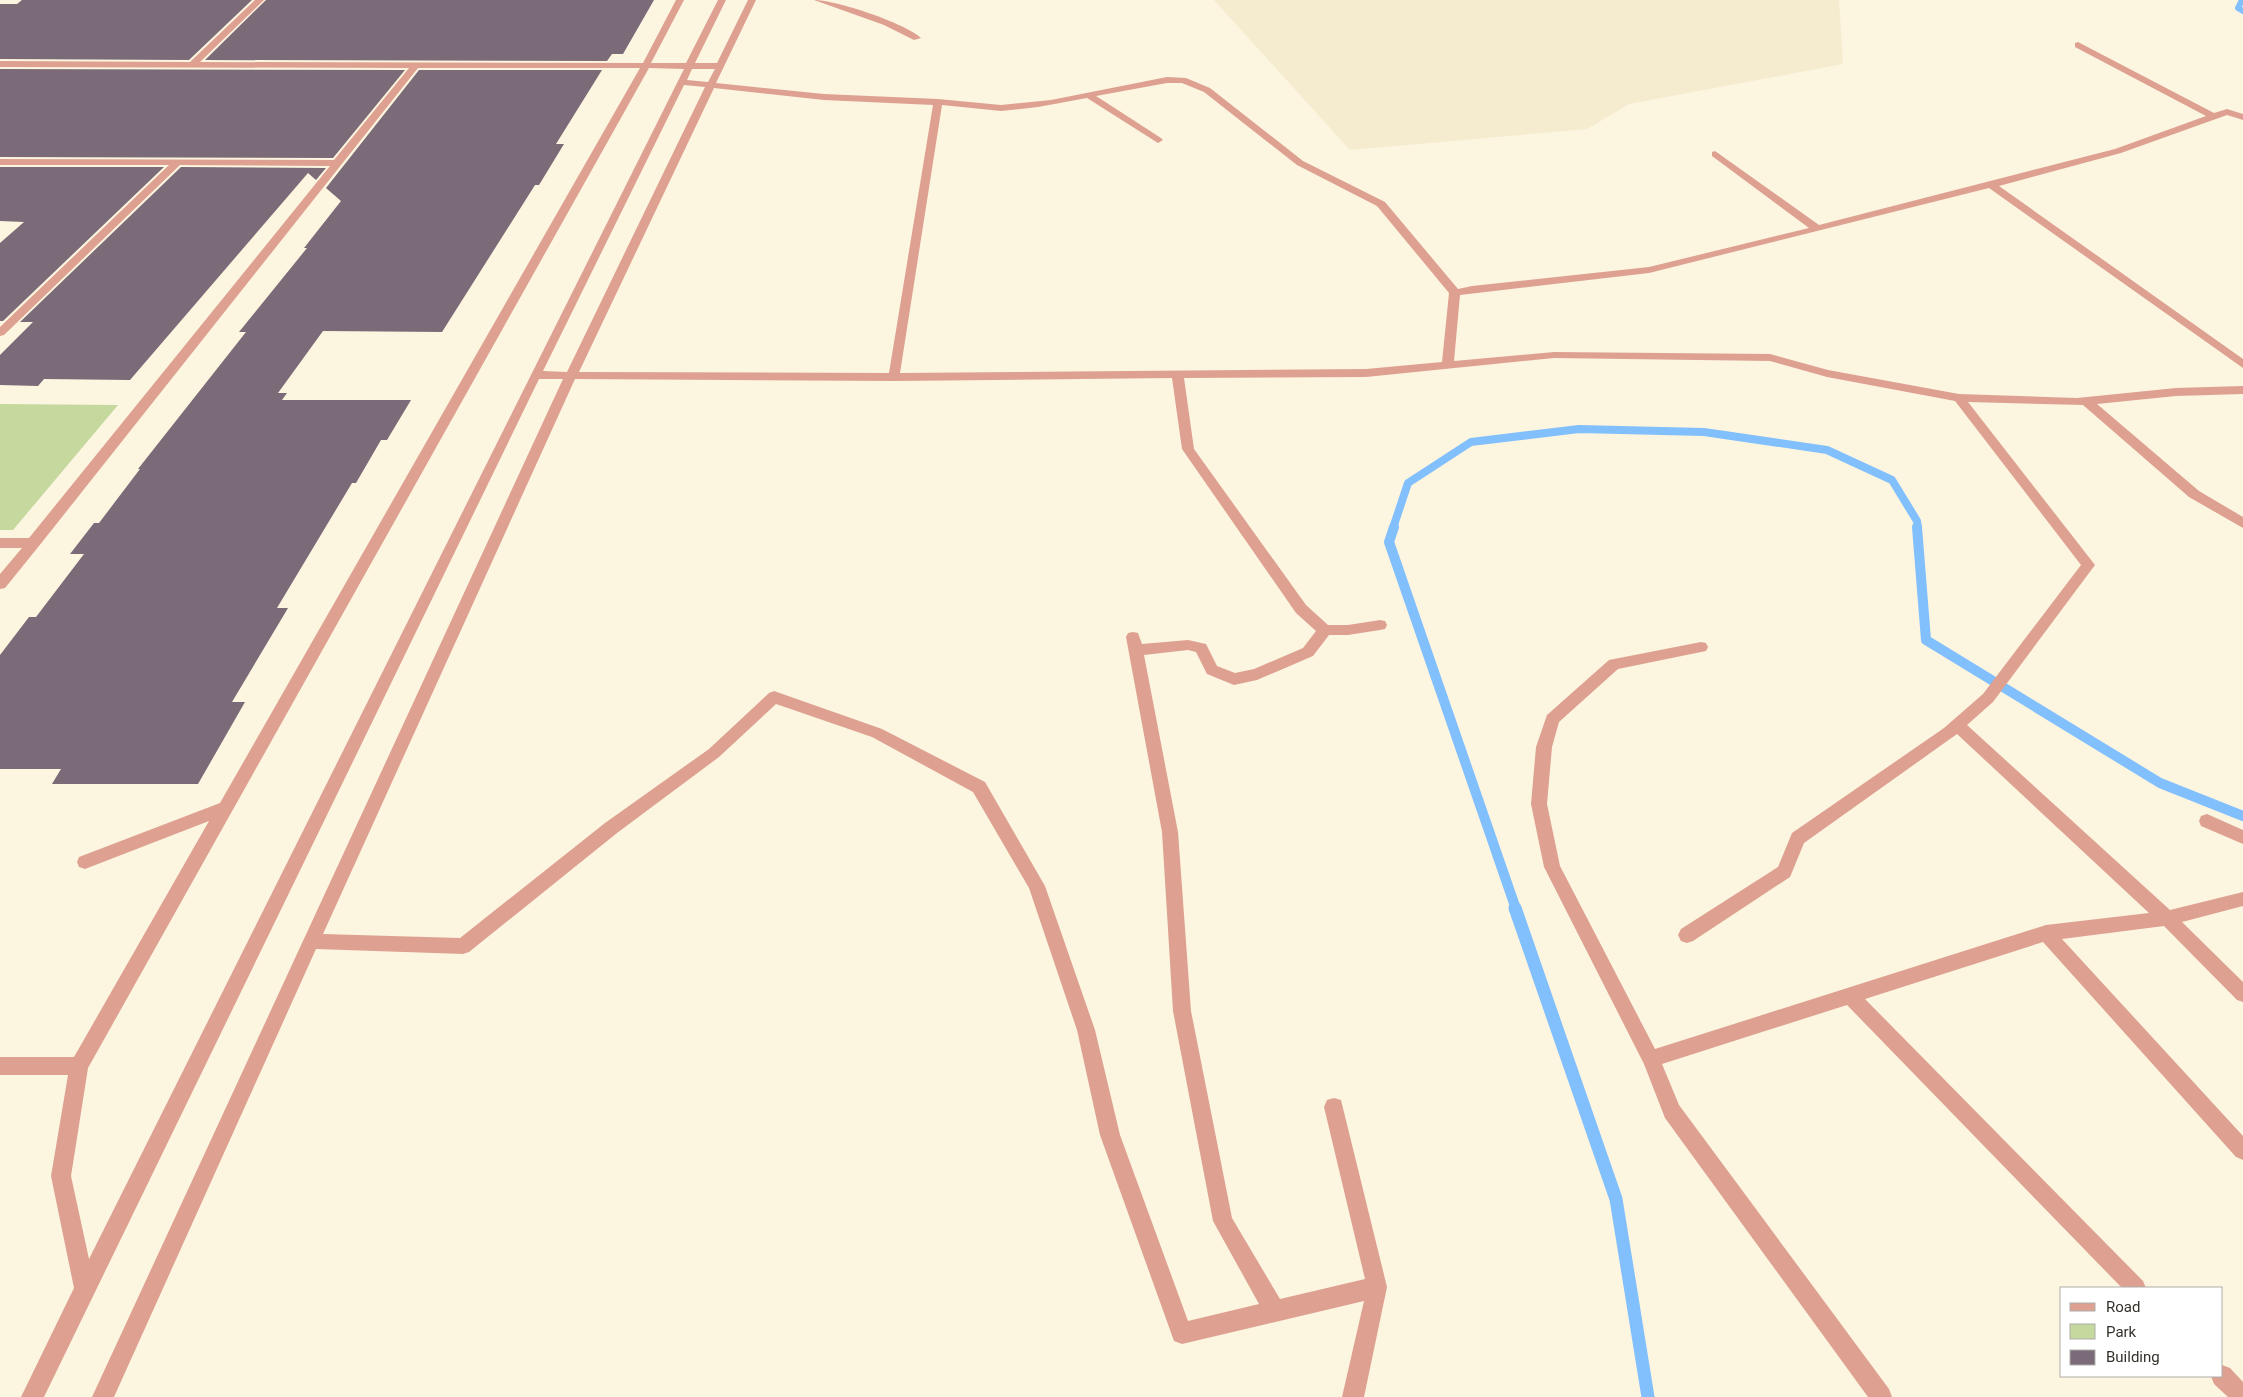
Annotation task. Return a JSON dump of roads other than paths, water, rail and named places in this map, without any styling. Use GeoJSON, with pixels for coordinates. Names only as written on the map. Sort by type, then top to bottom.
{"type":"FeatureCollection","features":[{"type":"Feature","properties":{"kind":"street"},"geometry":{"type":"LineString","coordinates":[[192,65],[260,0]]}},
{"type":"Feature","properties":{"kind":"street"},"geometry":{"type":"LineString","coordinates":[[85,1289],[60,1176],[79,1066],[644,67],[680,0]]}},
{"type":"Feature","properties":{"kind":"street"},"geometry":{"type":"LineString","coordinates":[[32,1397],[722,0]]}},
{"type":"Feature","properties":{"kind":"street"},"geometry":{"type":"LineString","coordinates":[[103,1397],[571,377],[752,0]]}},
{"type":"Feature","properties":{"kind":"street"},"geometry":{"type":"LineString","coordinates":[[818,0],[887,22],[917,38]]}},
{"type":"Feature","properties":{"kind":"street"},"geometry":{"type":"LineString","coordinates":[[2078,45],[2214,117]]}},
{"type":"Feature","properties":{"kind":"street"},"geometry":{"type":"LineString","coordinates":[[0,64],[720,66]]}},
{"type":"Feature","properties":{"kind":"street"},"geometry":{"type":"LineString","coordinates":[[0,584],[415,66]]}},
{"type":"Feature","properties":{"kind":"street"},"geometry":{"type":"LineString","coordinates":[[681,82],[824,97],[938,102],[989,108],[1041,105],[1167,80],[1183,80],[1208,90],[1300,163],[1381,204],[1455,293],[1448,365]]}},
{"type":"Feature","properties":{"kind":"street"},"geometry":{"type":"LineString","coordinates":[[1088,95],[1158,140]]}},
{"type":"Feature","properties":{"kind":"street"},"geometry":{"type":"LineString","coordinates":[[894,377],[938,102]]}},
{"type":"Feature","properties":{"kind":"street"},"geometry":{"type":"LineString","coordinates":[[1455,293],[1472,289],[1650,270],[1818,229],[2118,151],[2227,112],[2243,117]]}},
{"type":"Feature","properties":{"kind":"street"},"geometry":{"type":"LineString","coordinates":[[1715,154],[1818,229]]}},
{"type":"Feature","properties":{"kind":"street"},"geometry":{"type":"LineString","coordinates":[[0,162],[338,163]]}},
{"type":"Feature","properties":{"kind":"street"},"geometry":{"type":"LineString","coordinates":[[0,333],[176,164]]}},
{"type":"Feature","properties":{"kind":"street"},"geometry":{"type":"LineString","coordinates":[[1991,185],[2243,364]]}},
{"type":"Feature","properties":{"kind":"street"},"geometry":{"type":"LineString","coordinates":[[535,376],[894,377],[1366,373],[1554,355],[1770,358],[1827,373],[1959,398],[2086,401],[2176,392],[2243,390]]}},
{"type":"Feature","properties":{"kind":"street"},"geometry":{"type":"LineString","coordinates":[[1177,374],[1188,449],[1301,609],[1325,630],[1348,630],[1380,625]]}},
{"type":"Feature","properties":{"kind":"street"},"geometry":{"type":"LineString","coordinates":[[1687,936],[1784,872],[1798,838],[1957,725],[1988,698],[2088,565],[1959,398]]}},
{"type":"Feature","properties":{"kind":"street"},"geometry":{"type":"LineString","coordinates":[[2086,401],[2194,494],[2243,523]]}},
{"type":"Feature","properties":{"kind":"street"},"geometry":{"type":"LineString","coordinates":[[0,542],[34,543]]}},
{"type":"Feature","properties":{"kind":"street"},"geometry":{"type":"LineString","coordinates":[[1274,1310],[1224,1221],[1182,1011],[1170,832],[1134,643],[1188,644],[1201,648],[1212,670],[1234,679],[1257,674],[1308,652],[1325,630]]}},
{"type":"Feature","properties":{"kind":"street"},"geometry":{"type":"LineString","coordinates":[[1701,647],[1614,664],[1552,719],[1544,747],[1539,804],[1552,867],[1651,1059],[1672,1111],[1881,1397]]}},
{"type":"Feature","properties":{"kind":"street"},"geometry":{"type":"LineString","coordinates":[[312,941],[463,946],[611,828],[714,753],[774,698],[877,734],[979,787],[1037,886],[1086,1030],[1110,1135],[1182,1333],[1378,1287]]}},
{"type":"Feature","properties":{"kind":"street"},"geometry":{"type":"LineString","coordinates":[[1957,725],[2167,918],[2243,994]]}},
{"type":"Feature","properties":{"kind":"street"},"geometry":{"type":"LineString","coordinates":[[85,862],[226,807]]}},
{"type":"Feature","properties":{"kind":"street"},"geometry":{"type":"LineString","coordinates":[[2207,821],[2243,838]]}},
{"type":"Feature","properties":{"kind":"street"},"geometry":{"type":"LineString","coordinates":[[1651,1059],[2046,933],[2167,918],[2243,899]]}},
{"type":"Feature","properties":{"kind":"street"},"geometry":{"type":"LineString","coordinates":[[2046,933],[2243,1150]]}},
{"type":"Feature","properties":{"kind":"street"},"geometry":{"type":"LineString","coordinates":[[1849,995],[2135,1287]]}},
{"type":"Feature","properties":{"kind":"street"},"geometry":{"type":"LineString","coordinates":[[0,1066],[79,1066]]}},
{"type":"Feature","properties":{"kind":"street"},"geometry":{"type":"LineString","coordinates":[[1334,1107],[1378,1287],[1353,1397]]}},
{"type":"Feature","properties":{"kind":"street"},"geometry":{"type":"LineString","coordinates":[[2223,1377],[2243,1397]]}},
{"type":"Feature","properties":{"kind":"waterway"},"geometry":{"type":"LineString","coordinates":[[2242,0],[2238,8],[2243,11]]}},
{"type":"Feature","properties":{"kind":"waterway"},"geometry":{"type":"LineString","coordinates":[[1393,528],[1408,483],[1471,442],[1579,429],[1704,432],[1827,450],[1892,480],[1917,521],[1918,528]]}},
{"type":"Feature","properties":{"kind":"waterway"},"geometry":{"type":"LineString","coordinates":[[1394,527],[1389,542],[1516,909]]}},
{"type":"Feature","properties":{"kind":"waterway"},"geometry":{"type":"LineString","coordinates":[[1917,527],[1926,640],[2160,783],[2243,816]]}},
{"type":"Feature","properties":{"kind":"waterway"},"geometry":{"type":"LineString","coordinates":[[1515,908],[1616,1199],[1648,1397]]}}]}
